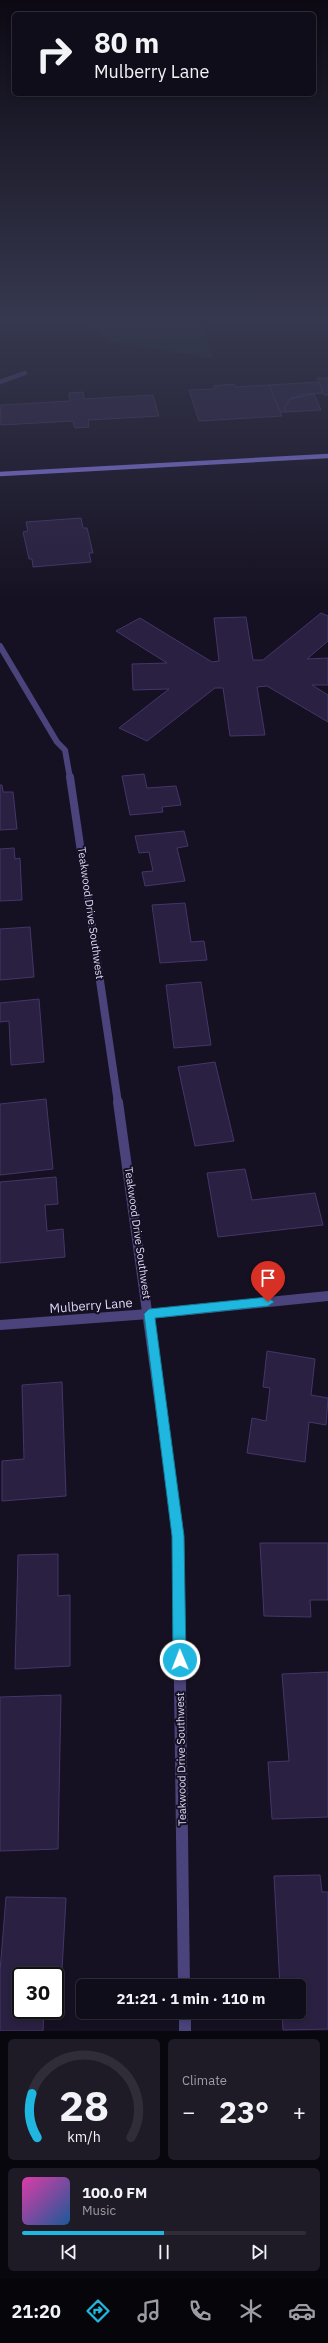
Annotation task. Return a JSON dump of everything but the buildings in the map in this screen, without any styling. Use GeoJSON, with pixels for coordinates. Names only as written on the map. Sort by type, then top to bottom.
{"type":"FeatureCollection","features":[{"type":"Feature","properties":{"kind":"main road"},"geometry":{"type":"LineString","coordinates":[[0,474],[328,456]]}},
{"type":"Feature","properties":{"kind":"street","name":"Teakwood Drive Southwest"},"geometry":{"type":"LineString","coordinates":[[0,646],[57,742],[65,750],[149,1314],[178,1536],[184,1979]]}},
{"type":"Feature","properties":{"kind":"street","name":"Mulberry Lane"},"geometry":{"type":"LineString","coordinates":[[0,1325],[149,1314],[328,1296]]}},
{"type":"Feature","properties":{"kind":"street"},"geometry":{"type":"LineString","coordinates":[[185,2019],[185,2031]]}},
{"type":"Feature","properties":{"kind":"route"},"geometry":{"type":"LineString","coordinates":[[180,1660],[178,1536],[149,1314],[268,1302]]}}]}
